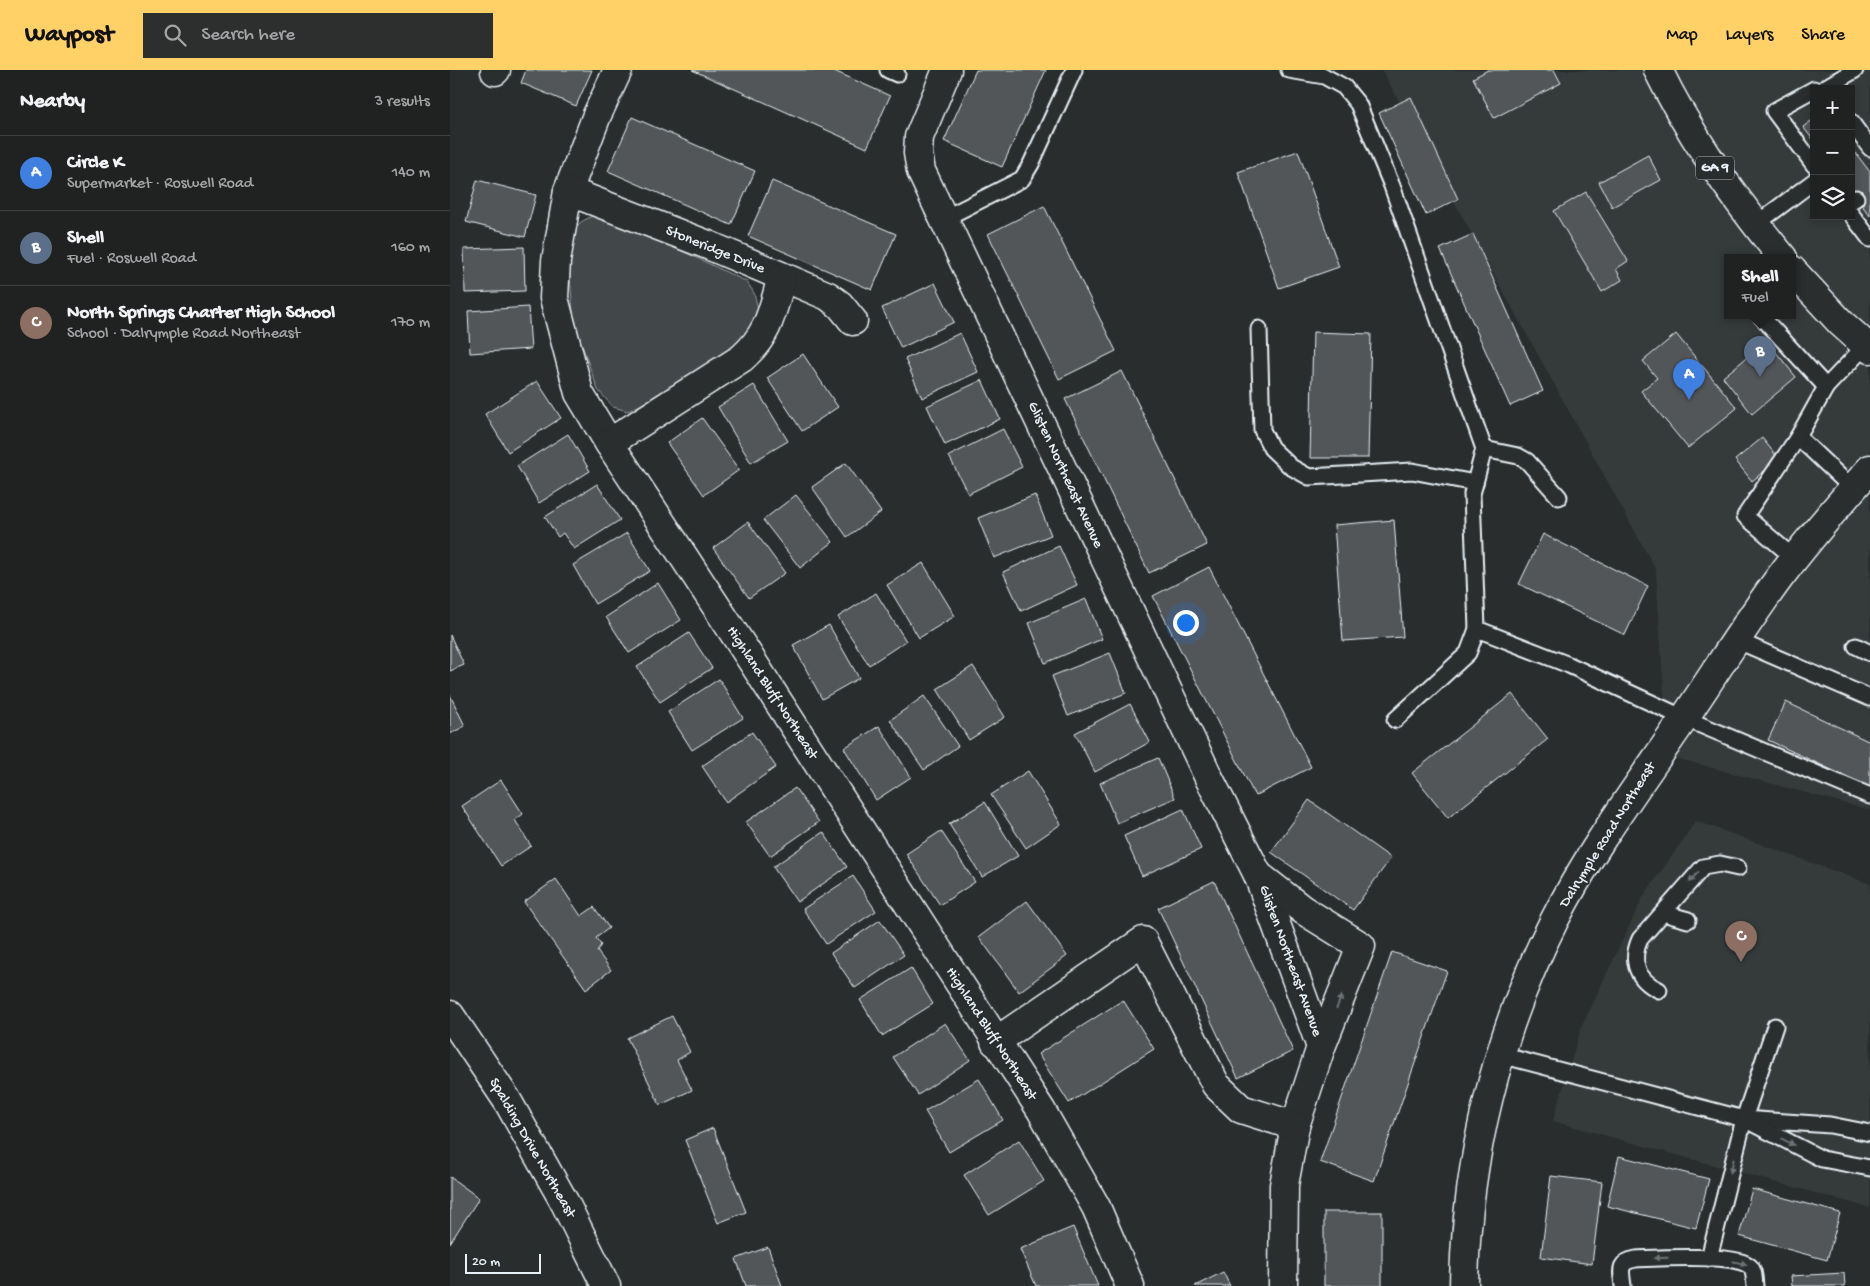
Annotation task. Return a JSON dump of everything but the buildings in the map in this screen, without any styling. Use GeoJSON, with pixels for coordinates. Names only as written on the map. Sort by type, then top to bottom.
{"type":"FeatureCollection","features":[{"type":"Feature","properties":{"kind":"street","name":"Highland Bluff Northeast"},"geometry":{"type":"LineString","coordinates":[[618,70],[597,115],[568,191],[556,261],[554,298],[579,392],[609,443],[743,647],[995,1042],[1041,1110],[1096,1207],[1130,1286]]}},
{"type":"Feature","properties":{"kind":"street","name":"Glisten Northeast Avenue"},"geometry":{"type":"LineString","coordinates":[[947,70],[919,137],[918,153],[921,172],[1210,780],[1258,875],[1321,1047]]}},
{"type":"Feature","properties":{"kind":"street","name":"GA 9"},"geometry":{"type":"LineString","coordinates":[[1658,70],[1691,130],[1720,177],[1776,254]]}},
{"type":"Feature","properties":{"kind":"street","name":"Stoneridge Drive"},"geometry":{"type":"LineString","coordinates":[[568,191],[708,245],[828,296],[840,305],[853,321]]}},
{"type":"Feature","properties":{"kind":"street","name":"GA 9"},"geometry":{"type":"LineString","coordinates":[[1796,276],[1841,323],[1868,347]]}},
{"type":"Feature","properties":{"kind":"street"},"geometry":{"type":"LineString","coordinates":[[609,443],[742,358],[755,346],[766,330],[782,277]]}},
{"type":"Feature","properties":{"kind":"street","name":"Dalrymple Road Northeast"},"geometry":{"type":"LineString","coordinates":[[1464,1286],[1464,1255],[1470,1194],[1484,1120],[1501,1055],[1523,990],[1554,921],[1596,848],[1736,640],[1795,559],[1861,479]]}},
{"type":"Feature","properties":{"kind":"street","name":"Glisten Northeast Avenue"},"geometry":{"type":"LineString","coordinates":[[1258,875],[1303,910],[1361,946],[1321,1047],[1295,1126],[1284,1185],[1283,1286]]}},
{"type":"Feature","properties":{"kind":"street"},"geometry":{"type":"LineString","coordinates":[[995,1042],[1143,941],[1216,1085],[1241,1109],[1295,1126]]}},
{"type":"Feature","properties":{"kind":"street","name":"Spalding Drive Northeast"},"geometry":{"type":"LineString","coordinates":[[450,1015],[507,1100],[566,1203],[606,1286]]}},
{"type":"Feature","properties":{"kind":"lane"},"geometry":{"type":"LineString","coordinates":[[944,219],[1022,179],[1031,164],[1074,70]]}},
{"type":"Feature","properties":{"kind":"lane"},"geometry":{"type":"LineString","coordinates":[[1290,70],[1324,76],[1344,87],[1358,104],[1392,186],[1484,449],[1472,494],[1477,629],[1468,653],[1395,720]]}},
{"type":"Feature","properties":{"kind":"lane"},"geometry":{"type":"LineString","coordinates":[[1826,85],[1855,70]]}},
{"type":"Feature","properties":{"kind":"lane"},"geometry":{"type":"LineString","coordinates":[[1809,148],[1774,111],[1810,93]]}},
{"type":"Feature","properties":{"kind":"lane"},"geometry":{"type":"LineString","coordinates":[[1855,130],[1863,146]]}},
{"type":"Feature","properties":{"kind":"lane"},"geometry":{"type":"LineString","coordinates":[[1755,224],[1810,184]]}},
{"type":"Feature","properties":{"kind":"lane"},"geometry":{"type":"LineString","coordinates":[[1855,218],[1868,232]]}},
{"type":"Feature","properties":{"kind":"lane"},"geometry":{"type":"LineString","coordinates":[[1764,319],[1826,387]]}},
{"type":"Feature","properties":{"kind":"lane"},"geometry":{"type":"LineString","coordinates":[[1259,329],[1262,430],[1271,448],[1291,467],[1309,477],[1412,471],[1475,483]]}},
{"type":"Feature","properties":{"kind":"lane"},"geometry":{"type":"LineString","coordinates":[[1795,559],[1745,516],[1798,437],[1826,387],[1868,347]]}},
{"type":"Feature","properties":{"kind":"lane"},"geometry":{"type":"LineString","coordinates":[[1798,437],[1861,479]]}},
{"type":"Feature","properties":{"kind":"lane"},"geometry":{"type":"LineString","coordinates":[[1484,449],[1518,456],[1527,461],[1559,497]]}},
{"type":"Feature","properties":{"kind":"lane"},"geometry":{"type":"LineString","coordinates":[[1477,629],[1569,665],[1684,718],[1870,796]]}},
{"type":"Feature","properties":{"kind":"lane"},"geometry":{"type":"LineString","coordinates":[[1736,640],[1870,698]]}},
{"type":"Feature","properties":{"kind":"lane"},"geometry":{"type":"LineString","coordinates":[[1856,646],[1870,653]]}},
{"type":"Feature","properties":{"kind":"lane"},"geometry":{"type":"LineString","coordinates":[[1659,990],[1644,980],[1636,967],[1634,953],[1640,939],[1703,867],[1720,864],[1738,868]]}},
{"type":"Feature","properties":{"kind":"lane"},"geometry":{"type":"LineString","coordinates":[[1663,913],[1688,920]]}},
{"type":"Feature","properties":{"kind":"lane"},"geometry":{"type":"LineString","coordinates":[[1710,1258],[1744,1119],[1775,1026]]}},
{"type":"Feature","properties":{"kind":"lane"},"geometry":{"type":"LineString","coordinates":[[1501,1055],[1744,1119],[1830,1125],[1870,1133]]}},
{"type":"Feature","properties":{"kind":"lane"},"geometry":{"type":"LineString","coordinates":[[1744,1119],[1822,1160],[1870,1168]]}},
{"type":"Feature","properties":{"kind":"lane"},"geometry":{"type":"LineString","coordinates":[[1623,1286],[1622,1267],[1628,1260],[1636,1258],[1710,1258],[1744,1262],[1752,1268],[1755,1286]]}},
{"type":"Feature","properties":{"kind":"shaded area"},"geometry":{"type":"Polygon","coordinates":[[[1382,70],[1870,70],[1870,810],[1668,756],[1656,570],[1382,70]]]}},
{"type":"Feature","properties":{"kind":"shaded area"},"geometry":{"type":"Polygon","coordinates":[[[592,216],[611,217],[747,282],[754,293],[758,309],[754,324],[740,343],[628,411],[613,407],[598,390],[574,323],[568,254],[573,230],[581,222],[592,216]]]}},
{"type":"Feature","properties":{"kind":"shaded area"},"geometry":{"type":"Polygon","coordinates":[[[1696,821],[1870,884],[1870,1208],[1553,1121],[1581,1028],[1643,897],[1696,821]]]}},
{"type":"Feature","properties":{"kind":"place","name":"Shell"},"geometry":{"type":"Point","coordinates":[1760,377]}},
{"type":"Feature","properties":{"kind":"place","name":"Circle K"},"geometry":{"type":"Point","coordinates":[1689,400]}},
{"type":"Feature","properties":{"kind":"place","name":"North Springs Charter High School"},"geometry":{"type":"Point","coordinates":[1741,962]}}]}
